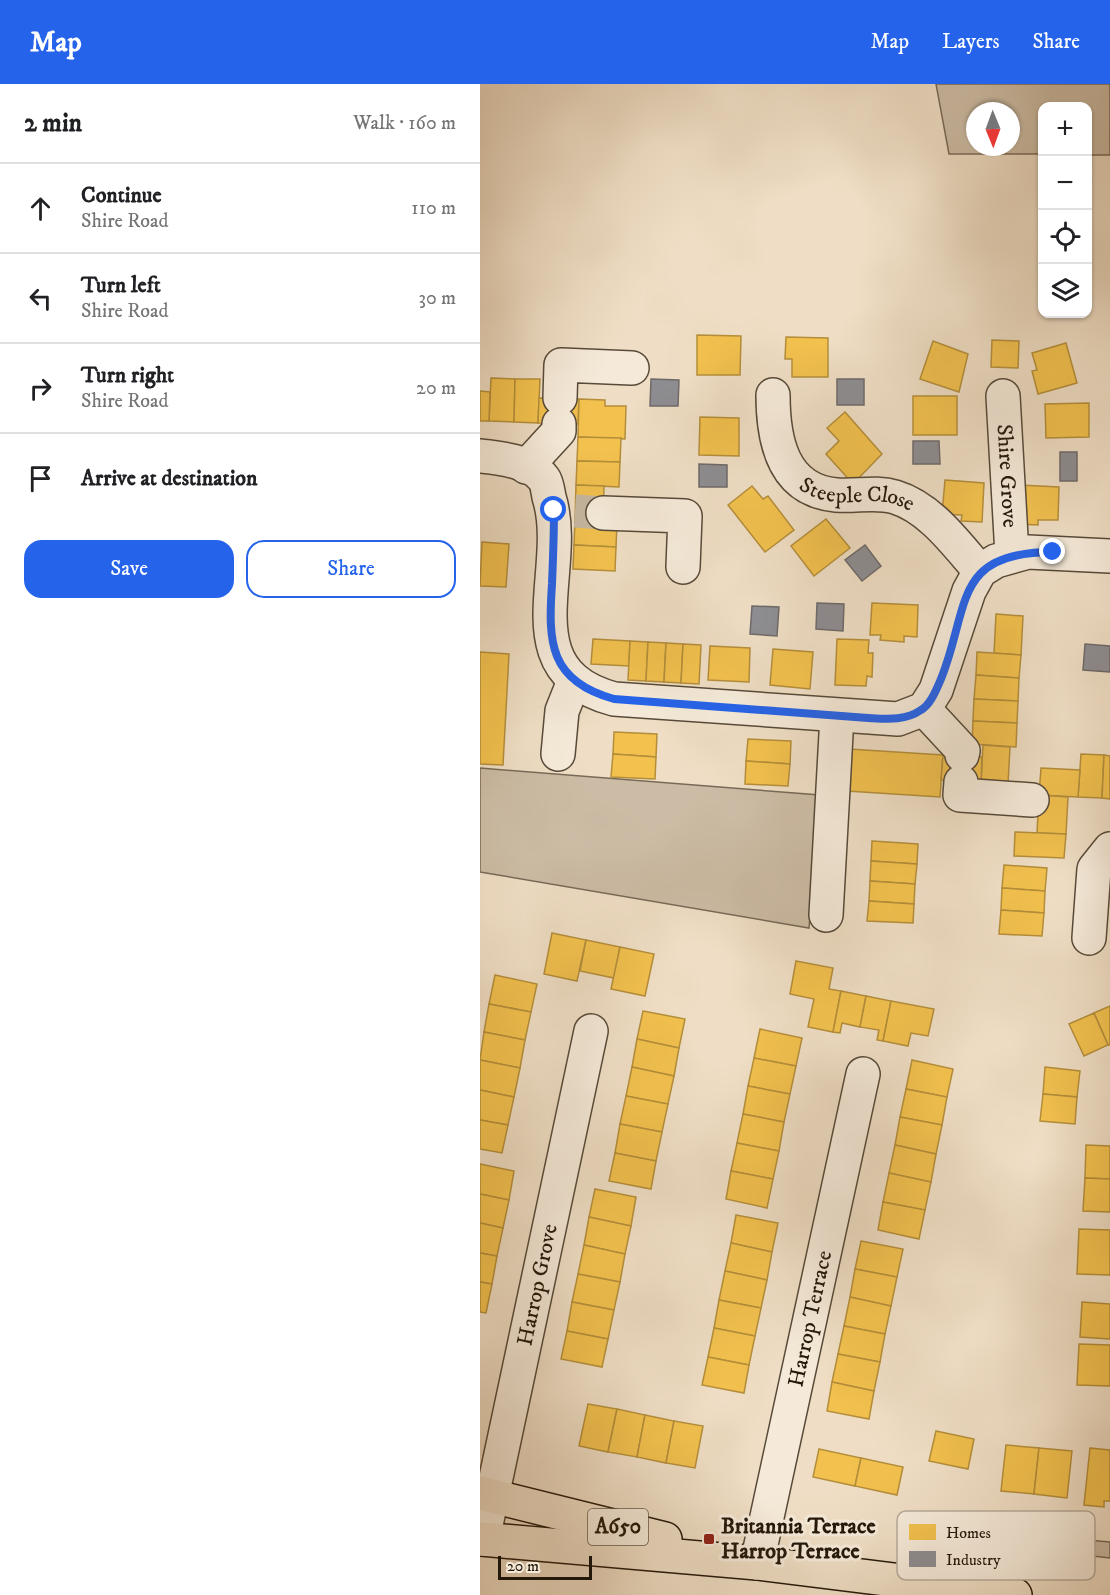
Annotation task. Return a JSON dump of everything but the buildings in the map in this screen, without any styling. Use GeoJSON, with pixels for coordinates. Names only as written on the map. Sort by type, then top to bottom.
{"type":"FeatureCollection","features":[{"type":"Feature","properties":{"kind":"main road","name":"A650"},"geometry":{"type":"LineString","coordinates":[[486,1494],[757,1563]]}},
{"type":"Feature","properties":{"kind":"main road","name":"A650"},"geometry":{"type":"LineString","coordinates":[[482,1539],[757,1563],[1015,1595]]}},
{"type":"Feature","properties":{"kind":"street"},"geometry":{"type":"LineString","coordinates":[[526,467],[559,431],[561,365],[632,368]]}},
{"type":"Feature","properties":{"kind":"street","name":"Steeple Close"},"geometry":{"type":"LineString","coordinates":[[773,395],[777,446],[789,470],[809,486],[832,495],[861,496],[877,493],[897,497],[920,510],[945,531],[980,571]]}},
{"type":"Feature","properties":{"kind":"street","name":"Shire Grove"},"geometry":{"type":"LineString","coordinates":[[1003,396],[1012,555]]}},
{"type":"Feature","properties":{"kind":"street"},"geometry":{"type":"LineString","coordinates":[[480,456],[505,459],[526,467],[544,479],[572,519],[549,624],[552,645],[574,681],[592,693],[614,699],[898,719],[924,709],[936,690],[969,591],[980,571],[1012,555],[1053,552],[1110,556]]}},
{"type":"Feature","properties":{"kind":"street"},"geometry":{"type":"LineString","coordinates":[[572,519],[685,516],[683,567]]}},
{"type":"Feature","properties":{"kind":"street"},"geometry":{"type":"LineString","coordinates":[[558,754],[562,711],[574,681]]}},
{"type":"Feature","properties":{"kind":"street"},"geometry":{"type":"LineString","coordinates":[[924,709],[963,751],[960,795],[1032,800]]}},
{"type":"Feature","properties":{"kind":"street"},"geometry":{"type":"LineString","coordinates":[[826,915],[837,716]]}},
{"type":"Feature","properties":{"kind":"street"},"geometry":{"type":"LineString","coordinates":[[1089,938],[1094,869],[1110,849]]}},
{"type":"Feature","properties":{"kind":"street","name":"Harrop Grove"},"geometry":{"type":"LineString","coordinates":[[482,1539],[486,1494],[591,1031]]}},
{"type":"Feature","properties":{"kind":"street","name":"Harrop Terrace"},"geometry":{"type":"LineString","coordinates":[[757,1563],[863,1074]]}},
{"type":"Feature","properties":{"kind":"shaded area"},"geometry":{"type":"Polygon","coordinates":[[[936,84],[1110,84],[1110,155],[1092,155],[1092,102],[1038,102],[1038,154],[1020,154],[1020,102],[966,102],[966,154],[949,154],[936,84]]]}},
{"type":"Feature","properties":{"kind":"shaded area"},"geometry":{"type":"Polygon","coordinates":[[[480,768],[820,795],[809,928],[480,872],[480,768]]]}},
{"type":"Feature","properties":{"kind":"shaded area"},"geometry":{"type":"Polygon","coordinates":[[[1095,1541],[1110,1542],[1110,1558],[1095,1556],[1095,1541]]]}},
{"type":"Feature","properties":{"kind":"tunnel"},"geometry":{"type":"LineString","coordinates":[[575,511],[603,513]]}},
{"type":"Feature","properties":{"kind":"place","name":"Britannia Terrace Harrop Terrace"},"geometry":{"type":"Point","coordinates":[709,1539]}},
{"type":"Feature","properties":{"kind":"route"},"geometry":{"type":"LineString","coordinates":[[554,510],[549,624],[552,645],[574,681],[592,693],[614,699],[868,718],[898,719],[912,715],[924,709],[936,690],[969,591],[980,571],[1012,555],[1028,552],[1053,552]]}}]}
